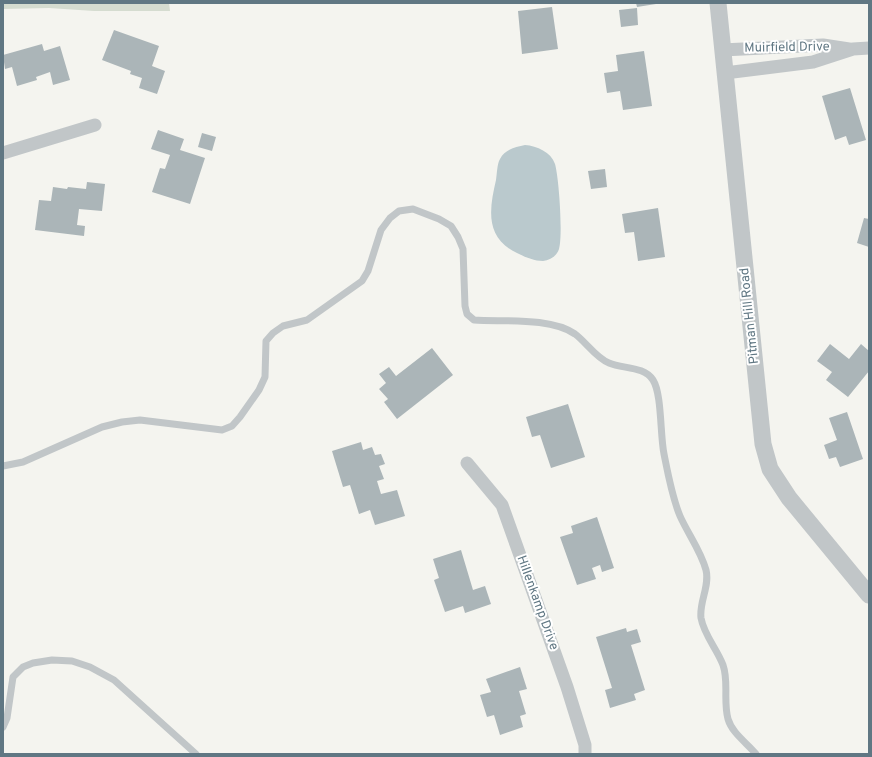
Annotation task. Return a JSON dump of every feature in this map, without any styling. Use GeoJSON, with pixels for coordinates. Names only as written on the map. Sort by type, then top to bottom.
{"type":"FeatureCollection","features":[{"type":"Feature","properties":{"kind":"street","name":"Pitman Hill Road"},"geometry":{"type":"LineString","coordinates":[[718,3],[724,73],[764,444],[770,469],[799,512],[869,595]]}},
{"type":"Feature","properties":{"kind":"street","name":"Muirfield Drive"},"geometry":{"type":"LineString","coordinates":[[722,50],[823,45],[853,49],[869,48]]}},
{"type":"Feature","properties":{"kind":"street","name":"Muirfield Drive"},"geometry":{"type":"LineString","coordinates":[[724,73],[813,62],[853,49]]}},
{"type":"Feature","properties":{"kind":"street"},"geometry":{"type":"LineString","coordinates":[[3,153],[95,125]]}},
{"type":"Feature","properties":{"kind":"street","name":"Hillenkamp Drive"},"geometry":{"type":"LineString","coordinates":[[467,463],[502,505],[567,687],[585,745],[586,754]]}},
{"type":"Feature","properties":{"kind":"lane"},"geometry":{"type":"LineString","coordinates":[[3,466],[23,462],[102,427],[122,422],[140,420],[222,430],[232,426],[259,390],[265,377],[266,341],[273,333],[282,326],[307,320],[362,281],[368,271],[381,230],[390,218],[399,211],[413,209],[425,213],[451,226],[458,237],[463,249],[466,310],[467,314],[474,320],[531,322],[555,326],[574,333],[607,362],[643,371],[653,379],[657,388],[660,402],[660,423],[664,453],[680,513],[704,562],[707,573],[701,607],[702,618],[704,628],[723,666],[728,719],[732,728],[756,754]]}},
{"type":"Feature","properties":{"kind":"lane"},"geometry":{"type":"LineString","coordinates":[[3,727],[7,718],[14,677],[22,667],[33,663],[52,660],[72,661],[90,667],[114,680],[196,754]]}},
{"type":"Feature","properties":{"kind":"shaded area"},"geometry":{"type":"Polygon","coordinates":[[[3,3],[169,3],[170,11],[94,11],[49,8],[3,9],[3,3]]]}},
{"type":"Feature","properties":{"kind":"shaded area"},"geometry":{"type":"Polygon","coordinates":[[[525,145],[539,148],[550,156],[555,164],[558,181],[561,232],[559,249],[557,254],[551,259],[543,261],[526,257],[507,247],[494,231],[492,222],[492,202],[499,161],[508,151],[525,145]]]}},
{"type":"Feature","properties":{"kind":"building"},"geometry":{"type":"Polygon","coordinates":[[[636,3],[656,3],[656,4],[637,7],[636,3]]]}},
{"type":"Feature","properties":{"kind":"building"},"geometry":{"type":"Polygon","coordinates":[[[552,7],[558,49],[522,54],[518,11],[552,7]]]}},
{"type":"Feature","properties":{"kind":"building"},"geometry":{"type":"Polygon","coordinates":[[[637,8],[638,25],[621,27],[619,10],[637,8]]]}},
{"type":"Feature","properties":{"kind":"building"},"geometry":{"type":"Polygon","coordinates":[[[114,30],[159,46],[152,66],[165,71],[157,94],[139,88],[142,78],[130,74],[131,71],[102,60],[114,30]]]}},
{"type":"Feature","properties":{"kind":"building"},"geometry":{"type":"Polygon","coordinates":[[[42,44],[44,51],[60,46],[70,80],[53,85],[50,72],[36,77],[37,80],[17,86],[12,67],[5,69],[3,55],[42,44]]]}},
{"type":"Feature","properties":{"kind":"building"},"geometry":{"type":"Polygon","coordinates":[[[644,51],[652,106],[623,110],[620,91],[607,93],[604,73],[618,71],[616,55],[644,51]]]}},
{"type":"Feature","properties":{"kind":"building"},"geometry":{"type":"Polygon","coordinates":[[[850,88],[866,140],[849,145],[846,136],[835,140],[822,96],[850,88]]]}},
{"type":"Feature","properties":{"kind":"building"},"geometry":{"type":"Polygon","coordinates":[[[158,130],[184,139],[180,150],[205,158],[190,204],[152,192],[160,168],[165,169],[170,155],[151,149],[158,130]]]}},
{"type":"Feature","properties":{"kind":"building"},"geometry":{"type":"Polygon","coordinates":[[[202,133],[216,137],[212,151],[198,147],[202,133]]]}},
{"type":"Feature","properties":{"kind":"building"},"geometry":{"type":"Polygon","coordinates":[[[605,169],[607,187],[591,189],[588,171],[605,169]]]}},
{"type":"Feature","properties":{"kind":"building"},"geometry":{"type":"Polygon","coordinates":[[[87,182],[105,184],[102,211],[79,209],[77,225],[85,226],[84,236],[35,230],[39,200],[51,201],[53,187],[86,189],[87,182]]]}},
{"type":"Feature","properties":{"kind":"building"},"geometry":{"type":"Polygon","coordinates":[[[658,208],[665,257],[638,261],[634,232],[625,233],[622,214],[658,208]]]}},
{"type":"Feature","properties":{"kind":"building"},"geometry":{"type":"Polygon","coordinates":[[[864,218],[869,219],[869,247],[857,243],[864,218]]]}},
{"type":"Feature","properties":{"kind":"building"},"geometry":{"type":"Polygon","coordinates":[[[830,344],[849,359],[861,344],[869,351],[869,371],[848,397],[826,380],[832,372],[817,361],[830,344]]]}},
{"type":"Feature","properties":{"kind":"building"},"geometry":{"type":"Polygon","coordinates":[[[432,348],[453,375],[397,419],[384,402],[388,399],[379,389],[386,383],[379,374],[389,367],[396,376],[432,348]]]}},
{"type":"Feature","properties":{"kind":"building"},"geometry":{"type":"Polygon","coordinates":[[[568,404],[585,457],[551,468],[540,435],[532,437],[526,417],[568,404]]]}},
{"type":"Feature","properties":{"kind":"building"},"geometry":{"type":"Polygon","coordinates":[[[847,412],[863,459],[840,467],[836,457],[829,459],[824,445],[837,440],[829,418],[847,412]]]}},
{"type":"Feature","properties":{"kind":"building"},"geometry":{"type":"Polygon","coordinates":[[[361,442],[363,450],[372,447],[375,455],[381,454],[385,464],[379,466],[384,479],[377,481],[381,494],[397,490],[405,516],[375,525],[370,510],[359,514],[350,485],[343,487],[332,451],[361,442]]]}},
{"type":"Feature","properties":{"kind":"building"},"geometry":{"type":"Polygon","coordinates":[[[597,517],[614,568],[602,572],[600,565],[592,568],[596,579],[577,585],[560,537],[573,533],[571,526],[597,517]]]}},
{"type":"Feature","properties":{"kind":"building"},"geometry":{"type":"Polygon","coordinates":[[[461,550],[473,590],[485,586],[491,604],[465,613],[463,606],[445,612],[434,580],[439,578],[433,559],[461,550]]]}},
{"type":"Feature","properties":{"kind":"building"},"geometry":{"type":"Polygon","coordinates":[[[626,628],[627,632],[637,629],[641,642],[631,645],[645,690],[634,694],[636,700],[610,708],[605,690],[612,688],[596,637],[626,628]]]}},
{"type":"Feature","properties":{"kind":"building"},"geometry":{"type":"Polygon","coordinates":[[[520,667],[527,689],[519,691],[526,714],[520,716],[523,727],[500,735],[494,715],[487,717],[480,695],[491,692],[486,679],[520,667]]]}}]}
